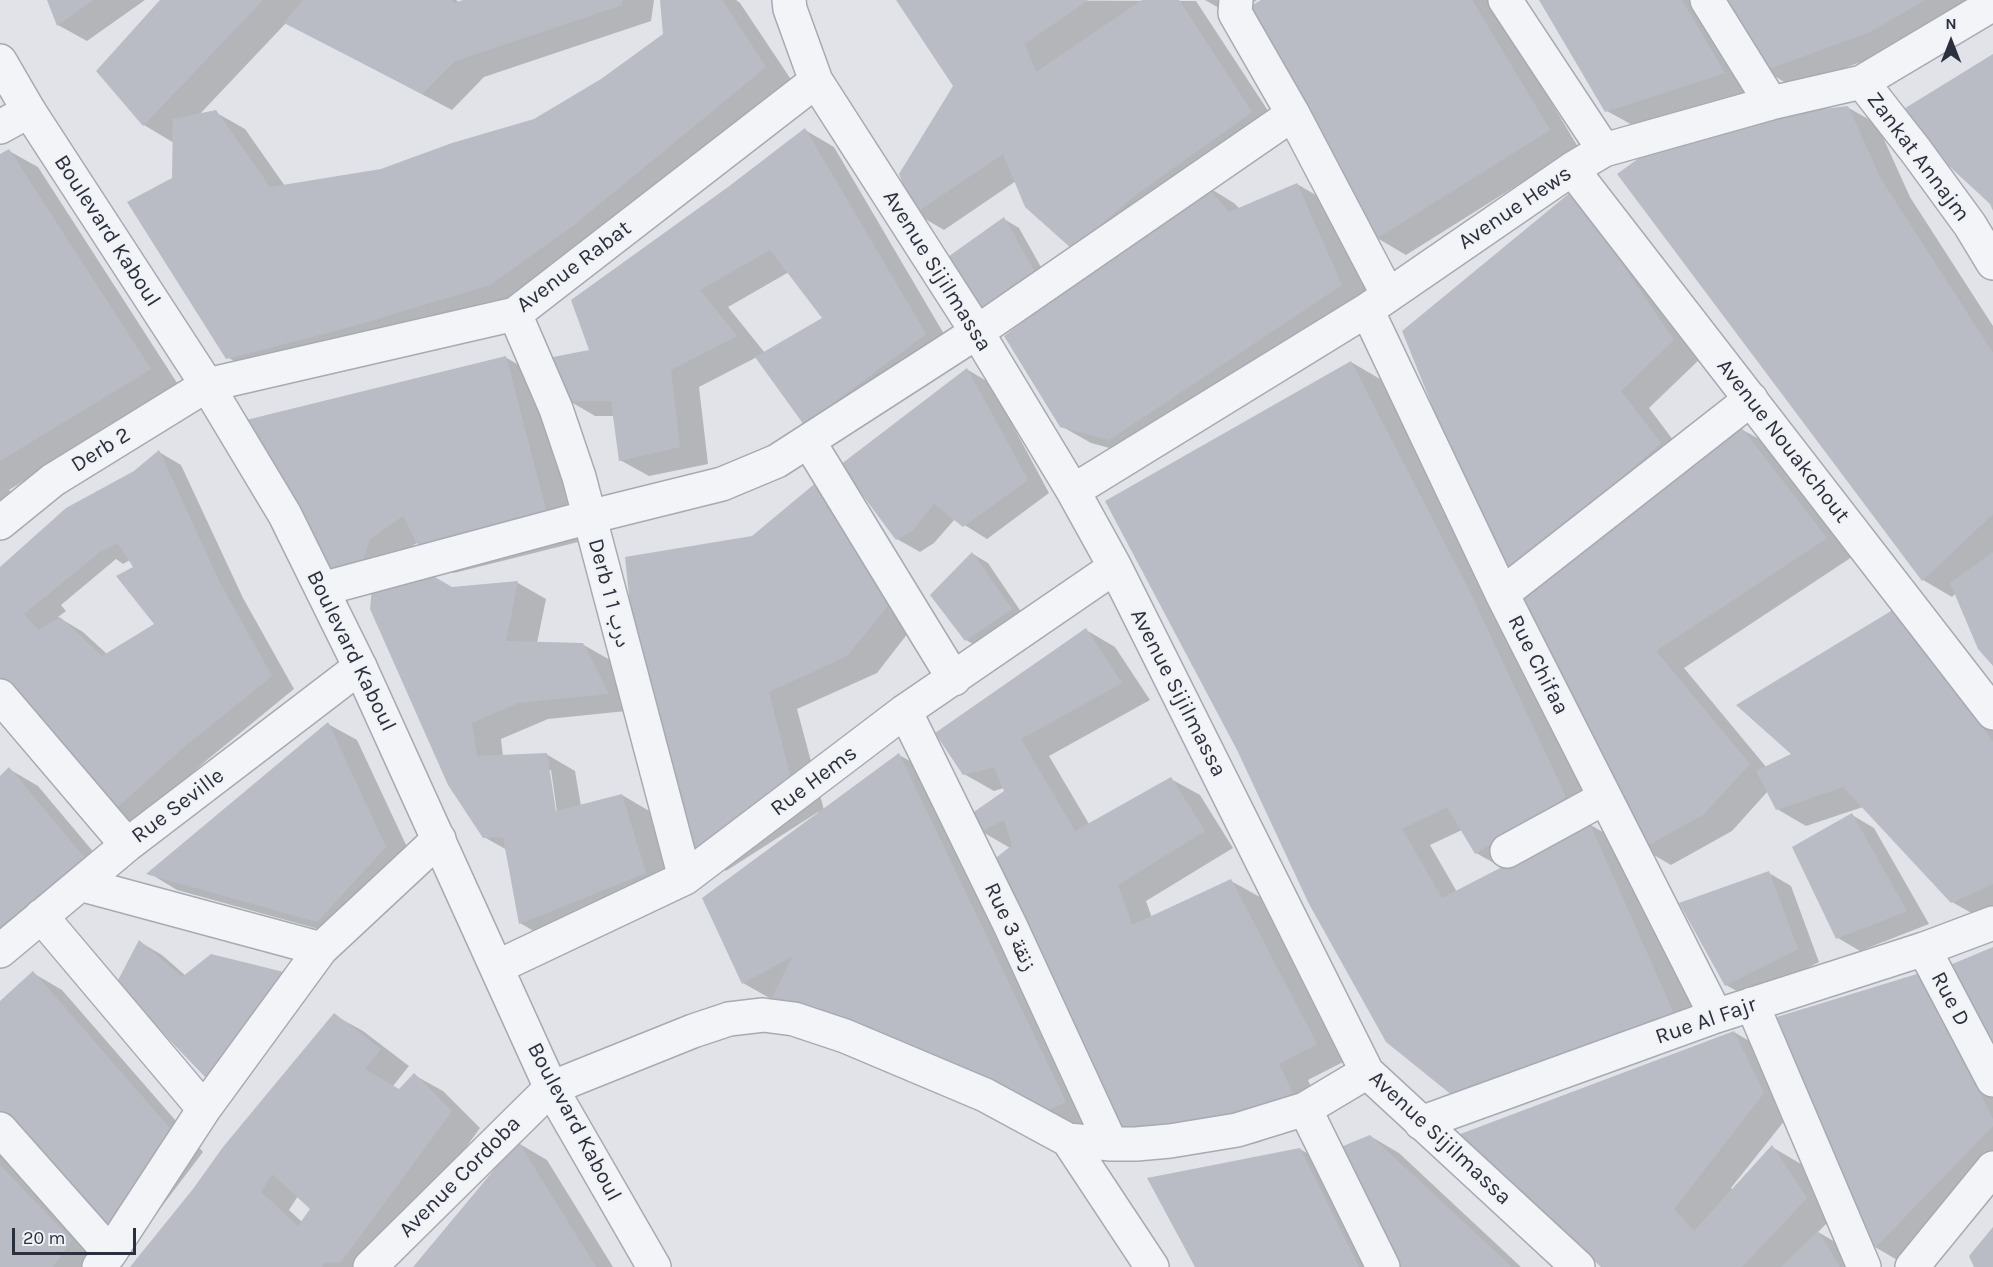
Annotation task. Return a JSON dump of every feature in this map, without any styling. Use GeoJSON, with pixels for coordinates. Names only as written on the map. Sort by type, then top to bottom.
{"type":"FeatureCollection","features":[{"type":"Feature","properties":{"kind":"street"},"geometry":{"type":"LineString","coordinates":[[789,0],[790,9],[816,81]]}},
{"type":"Feature","properties":{"kind":"street","name":"Rue Chifaa"},"geometry":{"type":"LineString","coordinates":[[1236,0],[1236,13],[1293,114],[1502,594],[1716,1016]]}},
{"type":"Feature","properties":{"kind":"street"},"geometry":{"type":"LineString","coordinates":[[1505,0],[1604,150]]}},
{"type":"Feature","properties":{"kind":"street"},"geometry":{"type":"LineString","coordinates":[[1707,0],[1770,104]]}},
{"type":"Feature","properties":{"kind":"street","name":"Avenue Hews"},"geometry":{"type":"LineString","coordinates":[[1073,491],[1377,303],[1572,169],[1604,150],[1770,104],[1862,82],[1993,4]]}},
{"type":"Feature","properties":{"kind":"street","name":"Boulevard Kaboul"},"geometry":{"type":"LineString","coordinates":[[0,61],[28,111],[207,385],[285,515],[360,667],[551,1088],[654,1267]]}},
{"type":"Feature","properties":{"kind":"street","name":"Avenue Rabat"},"geometry":{"type":"LineString","coordinates":[[207,385],[515,314],[816,81]]}},
{"type":"Feature","properties":{"kind":"street","name":"Avenue Sijilmassa"},"geometry":{"type":"LineString","coordinates":[[816,81],[977,332],[1073,491],[1115,567],[1367,1072],[1578,1267]]}},
{"type":"Feature","properties":{"kind":"street","name":"Zankat Annajm"},"geometry":{"type":"LineString","coordinates":[[1862,82],[1970,225],[1993,263]]}},
{"type":"Feature","properties":{"kind":"street"},"geometry":{"type":"LineString","coordinates":[[0,127],[28,111]]}},
{"type":"Feature","properties":{"kind":"street"},"geometry":{"type":"LineString","coordinates":[[322,590],[590,517],[722,484],[777,461],[977,332],[1293,114]]}},
{"type":"Feature","properties":{"kind":"street","name":"Avenue Nouakchout"},"geometry":{"type":"LineString","coordinates":[[1572,169],[1993,713]]}},
{"type":"Feature","properties":{"kind":"street","name":"Derb 1 درب 1"},"geometry":{"type":"LineString","coordinates":[[515,314],[568,441],[685,878]]}},
{"type":"Feature","properties":{"kind":"street","name":"Derb 2"},"geometry":{"type":"LineString","coordinates":[[0,523],[53,480],[207,385]]}},
{"type":"Feature","properties":{"kind":"street"},"geometry":{"type":"LineString","coordinates":[[1502,594],[1751,399]]}},
{"type":"Feature","properties":{"kind":"street"},"geometry":{"type":"LineString","coordinates":[[809,442],[954,679]]}},
{"type":"Feature","properties":{"kind":"street","name":"Rue Hems"},"geometry":{"type":"LineString","coordinates":[[497,967],[685,878],[905,711],[1115,567]]}},
{"type":"Feature","properties":{"kind":"street","name":"Rue Seville"},"geometry":{"type":"LineString","coordinates":[[0,951],[127,845],[360,667]]}},
{"type":"Feature","properties":{"kind":"street","name":"Rue 3 زنقة"},"geometry":{"type":"LineString","coordinates":[[905,711],[1010,924],[1111,1144]]}},
{"type":"Feature","properties":{"kind":"street"},"geometry":{"type":"LineString","coordinates":[[7,717],[127,845]]}},
{"type":"Feature","properties":{"kind":"street"},"geometry":{"type":"LineString","coordinates":[[1507,851],[1604,798]]}},
{"type":"Feature","properties":{"kind":"street"},"geometry":{"type":"LineString","coordinates":[[0,1129],[104,1260],[204,1109],[321,949],[439,839]]}},
{"type":"Feature","properties":{"kind":"street"},"geometry":{"type":"LineString","coordinates":[[80,884],[321,949]]}},
{"type":"Feature","properties":{"kind":"street"},"geometry":{"type":"LineString","coordinates":[[41,916],[204,1109]]}},
{"type":"Feature","properties":{"kind":"street","name":"Rue Al Fajr"},"geometry":{"type":"LineString","coordinates":[[1421,1123],[1716,1016],[1924,949],[1993,923]]}},
{"type":"Feature","properties":{"kind":"street","name":"Rue D"},"geometry":{"type":"LineString","coordinates":[[1924,949],[1993,1080]]}},
{"type":"Feature","properties":{"kind":"street"},"geometry":{"type":"LineString","coordinates":[[1752,1005],[1864,1267]]}},
{"type":"Feature","properties":{"kind":"street"},"geometry":{"type":"LineString","coordinates":[[551,1088],[693,1031],[729,1019],[763,1015],[795,1019],[845,1035],[985,1095],[1068,1140],[1136,1144],[1237,1130],[1305,1109],[1367,1072]]}},
{"type":"Feature","properties":{"kind":"street","name":"Avenue Cordoba"},"geometry":{"type":"LineString","coordinates":[[370,1267],[551,1088]]}},
{"type":"Feature","properties":{"kind":"street"},"geometry":{"type":"LineString","coordinates":[[1305,1109],[1383,1267]]}},
{"type":"Feature","properties":{"kind":"street"},"geometry":{"type":"LineString","coordinates":[[1068,1140],[1152,1267]]}},
{"type":"Feature","properties":{"kind":"street"},"geometry":{"type":"LineString","coordinates":[[1912,1267],[1993,1168]]}},
{"type":"Feature","properties":{"kind":"building"},"geometry":{"type":"Polygon","coordinates":[[[47,0],[93,0],[57,26],[47,0]]]}},
{"type":"Feature","properties":{"kind":"building"},"geometry":{"type":"Polygon","coordinates":[[[160,0],[263,0],[143,126],[96,71],[160,0]]]}},
{"type":"Feature","properties":{"kind":"building"},"geometry":{"type":"Polygon","coordinates":[[[303,0],[451,0],[455,3],[463,0],[623,0],[622,5],[455,61],[422,94],[284,23],[303,0]]]}},
{"type":"Feature","properties":{"kind":"building"},"geometry":{"type":"Polygon","coordinates":[[[660,0],[722,0],[766,67],[574,225],[490,285],[350,327],[226,359],[127,202],[172,178],[173,119],[216,110],[270,187],[381,169],[452,143],[534,119],[601,79],[663,34],[660,0]]]}},
{"type":"Feature","properties":{"kind":"building"},"geometry":{"type":"Polygon","coordinates":[[[896,0],[1088,0],[1025,44],[1036,72],[1142,0],[1179,0],[1252,112],[1137,194],[1072,249],[1025,207],[1003,154],[914,214],[899,174],[953,86],[896,0]]]}},
{"type":"Feature","properties":{"kind":"building"},"geometry":{"type":"Polygon","coordinates":[[[1261,0],[1472,0],[1550,130],[1376,239],[1244,10],[1261,0]]]}},
{"type":"Feature","properties":{"kind":"building"},"geometry":{"type":"Polygon","coordinates":[[[1539,0],[1682,0],[1725,73],[1605,112],[1539,0]]]}},
{"type":"Feature","properties":{"kind":"building"},"geometry":{"type":"Polygon","coordinates":[[[1719,0],[1925,0],[1870,32],[1763,71],[1719,0]]]}},
{"type":"Feature","properties":{"kind":"building"},"geometry":{"type":"Polygon","coordinates":[[[1993,54],[1993,211],[1990,204],[1894,115],[1993,54]]]}},
{"type":"Feature","properties":{"kind":"building"},"geometry":{"type":"Polygon","coordinates":[[[1848,106],[1881,179],[1993,353],[1993,514],[1922,581],[1617,174],[1657,145],[1722,121],[1848,106]]]}},
{"type":"Feature","properties":{"kind":"building"},"geometry":{"type":"Polygon","coordinates":[[[805,128],[926,334],[804,425],[755,357],[822,318],[770,250],[700,290],[737,336],[671,370],[680,447],[619,461],[611,401],[565,401],[543,359],[589,350],[571,300],[728,187],[805,128]]]}},
{"type":"Feature","properties":{"kind":"building"},"geometry":{"type":"Polygon","coordinates":[[[9,149],[151,369],[0,461],[0,154],[9,149]]]}},
{"type":"Feature","properties":{"kind":"building"},"geometry":{"type":"Polygon","coordinates":[[[1297,183],[1342,285],[1109,440],[1060,427],[1004,336],[1205,184],[1229,212],[1297,183]]]}},
{"type":"Feature","properties":{"kind":"building"},"geometry":{"type":"Polygon","coordinates":[[[1572,191],[1674,340],[1621,391],[1661,443],[1503,581],[1402,331],[1572,191]]]}},
{"type":"Feature","properties":{"kind":"building"},"geometry":{"type":"Polygon","coordinates":[[[1004,217],[1041,283],[976,315],[945,259],[1004,217]]]}},
{"type":"Feature","properties":{"kind":"building"},"geometry":{"type":"Polygon","coordinates":[[[506,356],[550,525],[424,557],[403,516],[370,539],[359,572],[335,574],[238,422],[506,356]]]}},
{"type":"Feature","properties":{"kind":"building"},"geometry":{"type":"Polygon","coordinates":[[[1351,361],[1471,594],[1566,797],[1475,854],[1447,807],[1402,829],[1442,898],[1589,822],[1676,1018],[1453,1096],[1386,1042],[1309,904],[1237,750],[1105,501],[1351,361]]]}},
{"type":"Feature","properties":{"kind":"building"},"geometry":{"type":"Polygon","coordinates":[[[967,368],[1028,480],[963,527],[934,504],[912,531],[896,540],[840,465],[967,368]]]}},
{"type":"Feature","properties":{"kind":"building"},"geometry":{"type":"Polygon","coordinates":[[[1741,427],[1827,538],[1656,651],[1750,764],[1703,815],[1641,849],[1514,587],[1741,427]]]}},
{"type":"Feature","properties":{"kind":"building"},"geometry":{"type":"Polygon","coordinates":[[[159,450],[220,583],[272,676],[184,747],[110,814],[0,684],[0,567],[66,508],[134,471],[159,450]],[[118,543],[100,552],[24,614],[39,630],[60,617],[102,656],[154,624],[116,576],[133,567],[118,543]]]}},
{"type":"Feature","properties":{"kind":"building"},"geometry":{"type":"Polygon","coordinates":[[[818,481],[891,602],[847,656],[769,692],[794,791],[696,855],[637,672],[625,557],[752,536],[818,481]]]}},
{"type":"Feature","properties":{"kind":"building"},"geometry":{"type":"Polygon","coordinates":[[[972,552],[1012,609],[965,641],[930,595],[972,552]]]}},
{"type":"Feature","properties":{"kind":"building"},"geometry":{"type":"Polygon","coordinates":[[[1993,552],[1993,666],[1978,649],[1950,583],[1993,552]]]}},
{"type":"Feature","properties":{"kind":"building"},"geometry":{"type":"Polygon","coordinates":[[[428,573],[452,587],[518,581],[506,641],[583,643],[609,694],[518,703],[472,723],[477,756],[547,753],[556,811],[622,794],[646,873],[519,924],[503,837],[483,838],[448,785],[370,609],[372,588],[428,573]]]}},
{"type":"Feature","properties":{"kind":"building"},"geometry":{"type":"Polygon","coordinates":[[[1896,608],[1993,742],[1993,884],[1951,903],[1843,787],[1776,810],[1756,771],[1791,754],[1736,705],[1896,608]]]}},
{"type":"Feature","properties":{"kind":"building"},"geometry":{"type":"Polygon","coordinates":[[[1086,628],[1122,683],[1021,739],[1075,831],[1171,777],[1205,831],[1118,885],[1132,925],[1231,879],[1317,1044],[1279,1064],[1296,1100],[1116,1142],[992,861],[1012,845],[1004,820],[980,832],[968,816],[1004,791],[994,767],[963,775],[935,733],[1086,628]]]}},
{"type":"Feature","properties":{"kind":"building"},"geometry":{"type":"Polygon","coordinates":[[[328,722],[386,847],[317,922],[146,874],[328,722]]]}},
{"type":"Feature","properties":{"kind":"building"},"geometry":{"type":"Polygon","coordinates":[[[899,753],[1066,1102],[1041,1113],[770,1002],[793,956],[742,984],[702,898],[899,753]]]}},
{"type":"Feature","properties":{"kind":"building"},"geometry":{"type":"Polygon","coordinates":[[[9,767],[84,857],[0,927],[0,776],[9,767]]]}},
{"type":"Feature","properties":{"kind":"building"},"geometry":{"type":"Polygon","coordinates":[[[1852,813],[1907,911],[1836,939],[1792,847],[1852,813]]]}},
{"type":"Feature","properties":{"kind":"building"},"geometry":{"type":"Polygon","coordinates":[[[1769,871],[1798,949],[1725,986],[1679,903],[1769,871]]]}},
{"type":"Feature","properties":{"kind":"building"},"geometry":{"type":"Polygon","coordinates":[[[139,940],[182,977],[211,954],[288,973],[207,1079],[116,984],[139,940]]]}},
{"type":"Feature","properties":{"kind":"building"},"geometry":{"type":"Polygon","coordinates":[[[1993,947],[1993,1053],[1945,967],[1993,947]]]}},
{"type":"Feature","properties":{"kind":"building"},"geometry":{"type":"Polygon","coordinates":[[[33,971],[175,1134],[102,1231],[0,1113],[0,1001],[33,971]]]}},
{"type":"Feature","properties":{"kind":"building"},"geometry":{"type":"Polygon","coordinates":[[[1920,973],[1993,1119],[1993,1126],[1874,1249],[1767,1020],[1920,973]]]}},
{"type":"Feature","properties":{"kind":"building"},"geometry":{"type":"Polygon","coordinates":[[[334,1013],[381,1049],[365,1069],[399,1089],[414,1073],[452,1111],[341,1262],[325,1263],[322,1267],[130,1267],[193,1189],[223,1147],[334,1013]],[[272,1174],[261,1192],[298,1226],[310,1209],[272,1174]]]}},
{"type":"Feature","properties":{"kind":"building"},"geometry":{"type":"Polygon","coordinates":[[[1734,1031],[1764,1093],[1674,1209],[1694,1231],[1772,1145],[1807,1198],[1742,1267],[1601,1267],[1455,1136],[1734,1031]]]}},
{"type":"Feature","properties":{"kind":"building"},"geometry":{"type":"Polygon","coordinates":[[[1370,1135],[1512,1267],[1393,1267],[1331,1151],[1370,1135]]]}},
{"type":"Feature","properties":{"kind":"building"},"geometry":{"type":"Polygon","coordinates":[[[518,1141],[596,1267],[413,1267],[518,1141]]]}},
{"type":"Feature","properties":{"kind":"building"},"geometry":{"type":"Polygon","coordinates":[[[1300,1148],[1359,1267],[1195,1267],[1147,1178],[1300,1148]]]}},
{"type":"Feature","properties":{"kind":"building"},"geometry":{"type":"Polygon","coordinates":[[[0,1165],[72,1240],[53,1267],[0,1267],[0,1165]]]}},
{"type":"Feature","properties":{"kind":"building"},"geometry":{"type":"Polygon","coordinates":[[[1993,1227],[1993,1267],[1974,1267],[1969,1256],[1993,1227]]]}},
{"type":"Feature","properties":{"kind":"building"},"geometry":{"type":"Polygon","coordinates":[[[1818,1231],[1840,1267],[1781,1267],[1818,1231]]]}}]}
